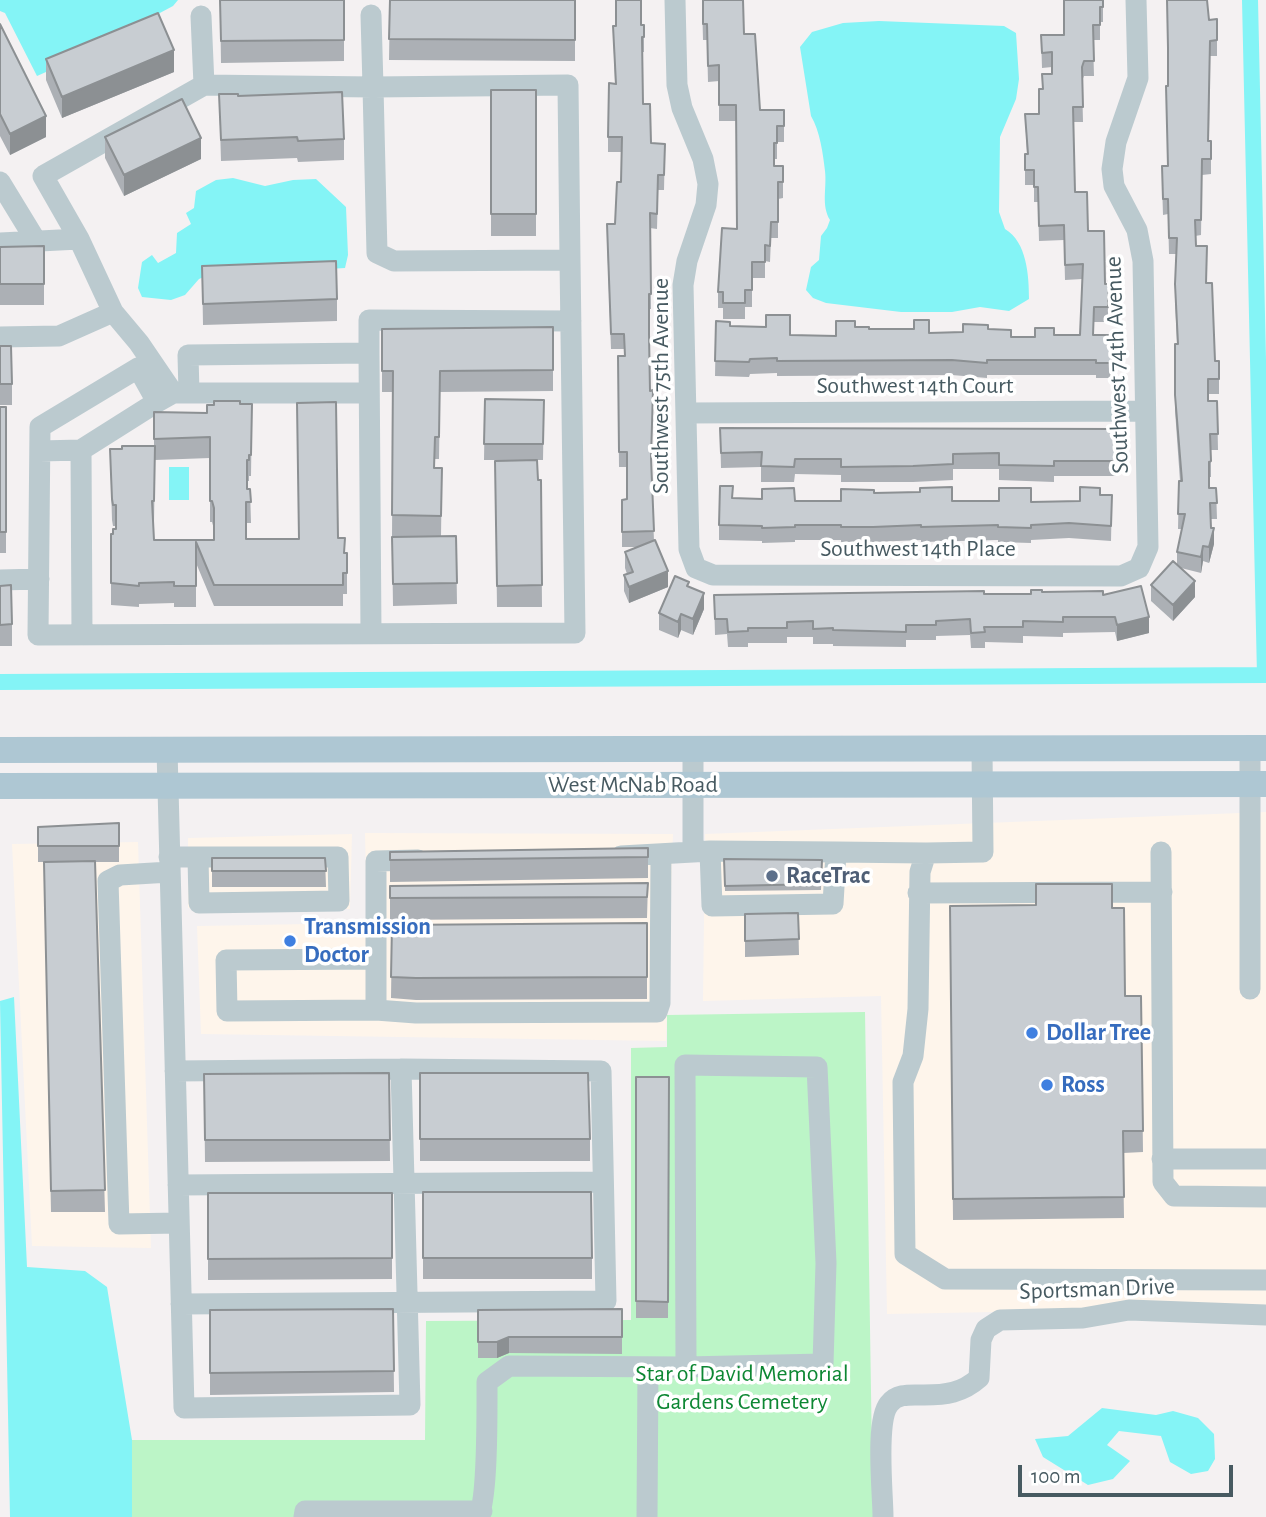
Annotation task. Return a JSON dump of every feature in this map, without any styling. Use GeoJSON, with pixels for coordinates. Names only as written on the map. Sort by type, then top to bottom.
{"type":"FeatureCollection","features":[{"type":"Feature","properties":{"kind":"main road","name":"West McNab Road"},"geometry":{"type":"LineString","coordinates":[[0,750],[1258,748]]}},
{"type":"Feature","properties":{"kind":"main road","name":"West McNab Road"},"geometry":{"type":"LineString","coordinates":[[0,786],[1258,784]]}},
{"type":"Feature","properties":{"kind":"street","name":"Southwest 75th Avenue"},"geometry":{"type":"LineString","coordinates":[[675,0],[677,85],[682,108],[703,159],[708,184],[706,205],[687,261],[683,285],[689,549],[696,568]]}},
{"type":"Feature","properties":{"kind":"street","name":"Southwest 74th Avenue"},"geometry":{"type":"LineString","coordinates":[[1136,0],[1138,78],[1116,142],[1112,169],[1114,186],[1137,230],[1143,261],[1148,547],[1139,568]]}},
{"type":"Feature","properties":{"kind":"street"},"geometry":{"type":"LineString","coordinates":[[371,15],[377,253],[394,261],[570,260]]}},
{"type":"Feature","properties":{"kind":"street"},"geometry":{"type":"LineString","coordinates":[[201,16],[204,85]]}},
{"type":"Feature","properties":{"kind":"street"},"geometry":{"type":"LineString","coordinates":[[204,85],[568,85],[575,633],[38,635],[40,427],[138,368],[173,396],[139,343],[113,312],[79,239],[43,176],[204,85]]}},
{"type":"Feature","properties":{"kind":"street"},"geometry":{"type":"LineString","coordinates":[[0,182],[36,241]]}},
{"type":"Feature","properties":{"kind":"street"},"geometry":{"type":"LineString","coordinates":[[0,243],[79,239]]}},
{"type":"Feature","properties":{"kind":"street"},"geometry":{"type":"LineString","coordinates":[[0,337],[59,336],[113,312]]}},
{"type":"Feature","properties":{"kind":"street"},"geometry":{"type":"LineString","coordinates":[[372,634],[369,320],[571,321]]}},
{"type":"Feature","properties":{"kind":"street"},"geometry":{"type":"LineString","coordinates":[[173,396],[188,355],[369,353]]}},
{"type":"Feature","properties":{"kind":"street"},"geometry":{"type":"LineString","coordinates":[[40,451],[81,450],[173,396],[369,393]]}},
{"type":"Feature","properties":{"kind":"street","name":"Southwest 14th Court"},"geometry":{"type":"LineString","coordinates":[[686,413],[1144,411]]}},
{"type":"Feature","properties":{"kind":"street"},"geometry":{"type":"LineString","coordinates":[[81,450],[82,635]]}},
{"type":"Feature","properties":{"kind":"street","name":"Southwest 14th Place"},"geometry":{"type":"LineString","coordinates":[[696,568],[713,575],[1121,576],[1139,568]]}},
{"type":"Feature","properties":{"kind":"street"},"geometry":{"type":"LineString","coordinates":[[0,579],[39,579]]}},
{"type":"Feature","properties":{"kind":"street"},"geometry":{"type":"LineString","coordinates":[[1250,989],[1258,843],[1258,748]]}},
{"type":"Feature","properties":{"kind":"street"},"geometry":{"type":"LineString","coordinates":[[167,749],[184,1408],[410,1405],[401,1069]]}},
{"type":"Feature","properties":{"kind":"street"},"geometry":{"type":"LineString","coordinates":[[693,749],[691,785],[712,906],[833,904],[836,852]]}},
{"type":"Feature","properties":{"kind":"street"},"geometry":{"type":"LineString","coordinates":[[607,856],[701,852],[983,852],[982,749]]}},
{"type":"Feature","properties":{"kind":"street"},"geometry":{"type":"LineString","coordinates":[[1161,852],[1163,1182],[1174,1196],[1266,1197]]}},
{"type":"Feature","properties":{"kind":"street"},"geometry":{"type":"LineString","coordinates":[[926,853],[920,872],[918,1009],[913,1056],[903,1083],[905,1254],[945,1279],[1266,1280]]}},
{"type":"Feature","properties":{"kind":"street"},"geometry":{"type":"LineString","coordinates":[[376,959],[226,960],[227,1011],[657,1012],[660,1003],[653,931],[653,891],[661,855]]}},
{"type":"Feature","properties":{"kind":"street"},"geometry":{"type":"LineString","coordinates":[[179,1223],[119,1224],[108,880],[198,857],[338,857],[339,901],[199,903],[198,857]]}},
{"type":"Feature","properties":{"kind":"street"},"geometry":{"type":"LineString","coordinates":[[376,1010],[376,861],[443,859]]}},
{"type":"Feature","properties":{"kind":"street"},"geometry":{"type":"LineString","coordinates":[[919,893],[1162,892]]}},
{"type":"Feature","properties":{"kind":"street"},"geometry":{"type":"LineString","coordinates":[[376,895],[402,894]]}},
{"type":"Feature","properties":{"kind":"street"},"geometry":{"type":"LineString","coordinates":[[376,933],[403,932]]}},
{"type":"Feature","properties":{"kind":"street"},"geometry":{"type":"LineString","coordinates":[[304,1517],[304,1511],[480,1514],[487,1382],[509,1366],[686,1367],[823,1364],[826,1263],[817,1068],[685,1065],[686,1367]]}},
{"type":"Feature","properties":{"kind":"street"},"geometry":{"type":"LineString","coordinates":[[175,1071],[601,1071],[606,1301],[181,1304]]}},
{"type":"Feature","properties":{"kind":"street"},"geometry":{"type":"LineString","coordinates":[[1162,1159],[1266,1159]]}},
{"type":"Feature","properties":{"kind":"street"},"geometry":{"type":"LineString","coordinates":[[178,1185],[603,1182]]}},
{"type":"Feature","properties":{"kind":"street","name":"Sportsman Drive"},"geometry":{"type":"LineString","coordinates":[[883,1517],[881,1421],[889,1403],[903,1395],[947,1395],[970,1385],[979,1378],[981,1340],[986,1329],[1000,1320],[1083,1318],[1129,1310],[1266,1315]]}},
{"type":"Feature","properties":{"kind":"street"},"geometry":{"type":"LineString","coordinates":[[647,1517],[648,1367]]}},
{"type":"Feature","properties":{"kind":"shaded area"},"geometry":{"type":"Polygon","coordinates":[[[1266,812],[1266,1307],[887,1314],[881,996],[703,1001],[705,834],[1266,812]]]}},
{"type":"Feature","properties":{"kind":"shaded area"},"geometry":{"type":"Polygon","coordinates":[[[365,833],[673,834],[666,1041],[201,1034],[197,926],[367,923],[365,833]]]}},
{"type":"Feature","properties":{"kind":"shaded area"},"geometry":{"type":"Polygon","coordinates":[[[352,834],[350,909],[188,908],[188,838],[352,834]]]}},
{"type":"Feature","properties":{"kind":"shaded area"},"geometry":{"type":"Polygon","coordinates":[[[138,842],[151,1248],[32,1246],[12,844],[138,842]]]}},
{"type":"Feature","properties":{"kind":"green space","name":"Star of David Memorial Gardens Cemetery"},"geometry":{"type":"Polygon","coordinates":[[[865,1012],[873,1517],[132,1517],[132,1440],[425,1440],[426,1321],[631,1320],[631,1048],[667,1047],[667,1015],[865,1012]]]}},
{"type":"Feature","properties":{"kind":"water"},"geometry":{"type":"Polygon","coordinates":[[[0,0],[178,0],[173,6],[37,76],[5,13],[0,11],[0,0]]]}},
{"type":"Feature","properties":{"kind":"water"},"geometry":{"type":"Polygon","coordinates":[[[879,21],[1004,26],[1016,33],[1019,79],[1016,99],[1000,137],[999,212],[1005,229],[1018,242],[1022,251],[1027,270],[1029,299],[1009,311],[980,307],[952,312],[901,312],[826,303],[813,298],[806,290],[811,267],[819,260],[821,236],[830,220],[825,202],[822,150],[811,116],[800,47],[812,32],[843,23],[879,21]]]}},
{"type":"Feature","properties":{"kind":"water"},"geometry":{"type":"Polygon","coordinates":[[[233,178],[265,186],[293,180],[316,179],[346,207],[348,255],[345,268],[234,264],[199,279],[185,295],[171,300],[142,297],[138,288],[142,262],[152,255],[158,263],[176,253],[177,233],[191,224],[186,213],[194,208],[196,191],[216,180],[233,178]]]}},
{"type":"Feature","properties":{"kind":"water"},"geometry":{"type":"Polygon","coordinates":[[[169,467],[189,467],[189,500],[169,500],[169,467]]]}},
{"type":"Feature","properties":{"kind":"water"},"geometry":{"type":"Polygon","coordinates":[[[14,997],[27,1267],[85,1271],[107,1287],[132,1440],[132,1517],[10,1517],[0,1001],[14,997]]]}},
{"type":"Feature","properties":{"kind":"water"},"geometry":{"type":"Polygon","coordinates":[[[1102,1408],[1156,1415],[1173,1411],[1198,1418],[1214,1434],[1215,1459],[1208,1471],[1191,1474],[1170,1462],[1161,1436],[1119,1431],[1107,1445],[1130,1461],[1113,1479],[1088,1485],[1043,1457],[1035,1439],[1068,1436],[1102,1408]]]}},
{"type":"Feature","properties":{"kind":"building"},"geometry":{"type":"Polygon","coordinates":[[[220,0],[344,0],[344,40],[221,41],[220,0]]]}},
{"type":"Feature","properties":{"kind":"building"},"geometry":{"type":"Polygon","coordinates":[[[390,0],[575,0],[575,40],[389,39],[390,0]]]}},
{"type":"Feature","properties":{"kind":"building"},"geometry":{"type":"Polygon","coordinates":[[[616,0],[641,0],[641,25],[644,25],[643,104],[650,104],[651,143],[665,144],[664,175],[658,175],[657,214],[650,213],[649,334],[650,391],[653,390],[651,458],[654,531],[622,532],[622,500],[627,499],[627,452],[619,452],[618,356],[625,356],[624,334],[611,334],[607,224],[615,224],[617,182],[621,182],[622,137],[608,137],[609,83],[616,84],[613,26],[616,26],[616,0]]]}},
{"type":"Feature","properties":{"kind":"building"},"geometry":{"type":"Polygon","coordinates":[[[703,0],[743,0],[744,34],[755,34],[760,110],[784,110],[784,126],[777,126],[777,143],[774,143],[774,166],[783,166],[783,182],[778,182],[778,222],[771,222],[770,246],[765,245],[765,262],[752,262],[752,290],[745,290],[745,303],[723,303],[723,292],[718,292],[722,228],[737,229],[736,105],[719,105],[719,65],[708,66],[707,24],[703,24],[703,0]]]}},
{"type":"Feature","properties":{"kind":"building"},"geometry":{"type":"Polygon","coordinates":[[[1064,0],[1103,0],[1103,7],[1100,7],[1100,25],[1093,25],[1094,61],[1084,61],[1082,67],[1083,107],[1073,107],[1075,192],[1087,192],[1088,231],[1104,231],[1105,284],[1109,284],[1108,307],[1094,307],[1093,335],[1112,335],[1112,363],[1096,363],[1096,360],[987,360],[987,363],[952,360],[777,361],[777,358],[750,359],[749,362],[715,361],[716,321],[730,322],[730,326],[766,327],[766,315],[790,315],[790,335],[836,336],[836,321],[855,321],[855,327],[869,329],[914,329],[914,320],[929,320],[929,333],[963,332],[963,324],[988,325],[988,329],[1011,330],[1011,337],[1035,337],[1035,328],[1054,328],[1054,335],[1080,335],[1083,264],[1065,265],[1064,225],[1039,226],[1038,187],[1034,187],[1034,170],[1025,170],[1025,154],[1028,154],[1025,114],[1039,114],[1039,89],[1043,89],[1042,74],[1052,74],[1052,52],[1042,53],[1041,35],[1064,35],[1064,0]]]}},
{"type":"Feature","properties":{"kind":"building"},"geometry":{"type":"Polygon","coordinates":[[[1167,0],[1207,0],[1209,20],[1217,19],[1217,40],[1210,41],[1208,141],[1211,141],[1211,159],[1202,159],[1201,220],[1195,220],[1196,246],[1207,246],[1206,283],[1212,283],[1215,361],[1219,361],[1219,379],[1208,379],[1208,401],[1217,401],[1218,434],[1210,434],[1209,488],[1216,488],[1217,503],[1210,503],[1211,528],[1214,528],[1209,547],[1203,546],[1201,557],[1177,552],[1185,514],[1178,514],[1179,481],[1182,481],[1175,395],[1175,344],[1178,344],[1175,284],[1177,238],[1169,238],[1168,199],[1163,199],[1162,166],[1168,166],[1167,0]]]}},
{"type":"Feature","properties":{"kind":"building"},"geometry":{"type":"Polygon","coordinates":[[[158,13],[174,50],[62,97],[46,59],[158,13]]]}},
{"type":"Feature","properties":{"kind":"building"},"geometry":{"type":"Polygon","coordinates":[[[0,24],[46,116],[10,134],[0,114],[0,24]]]}},
{"type":"Feature","properties":{"kind":"building"},"geometry":{"type":"Polygon","coordinates":[[[491,90],[536,90],[536,214],[491,214],[491,90]]]}},
{"type":"Feature","properties":{"kind":"building"},"geometry":{"type":"Polygon","coordinates":[[[342,92],[344,139],[298,141],[297,137],[221,140],[219,94],[238,96],[342,92]]]}},
{"type":"Feature","properties":{"kind":"building"},"geometry":{"type":"Polygon","coordinates":[[[182,99],[201,138],[124,175],[105,137],[182,99]]]}},
{"type":"Feature","properties":{"kind":"building"},"geometry":{"type":"Polygon","coordinates":[[[44,246],[44,284],[0,284],[0,247],[44,246]]]}},
{"type":"Feature","properties":{"kind":"building"},"geometry":{"type":"Polygon","coordinates":[[[336,261],[337,299],[203,304],[202,266],[336,261]]]}},
{"type":"Feature","properties":{"kind":"building"},"geometry":{"type":"Polygon","coordinates":[[[553,327],[553,370],[440,371],[439,437],[435,437],[434,468],[442,468],[441,516],[392,515],[393,371],[382,371],[382,329],[553,327]]]}},
{"type":"Feature","properties":{"kind":"building"},"geometry":{"type":"Polygon","coordinates":[[[0,346],[11,346],[12,384],[0,384],[0,346]]]}},
{"type":"Feature","properties":{"kind":"building"},"geometry":{"type":"Polygon","coordinates":[[[485,399],[544,400],[543,444],[484,444],[485,399]]]}},
{"type":"Feature","properties":{"kind":"building"},"geometry":{"type":"Polygon","coordinates":[[[214,401],[252,404],[251,455],[247,460],[247,489],[250,489],[251,502],[246,502],[246,539],[299,539],[297,403],[336,402],[338,538],[345,538],[344,553],[347,553],[347,573],[343,573],[343,585],[214,585],[196,542],[196,586],[174,586],[174,582],[139,583],[139,586],[111,583],[111,534],[113,529],[116,529],[116,505],[113,505],[112,499],[110,449],[122,449],[122,446],[155,446],[152,501],[154,540],[214,540],[214,508],[210,501],[210,437],[154,439],[154,412],[207,413],[207,405],[214,405],[214,401]]]}},
{"type":"Feature","properties":{"kind":"building"},"geometry":{"type":"Polygon","coordinates":[[[0,407],[6,407],[6,532],[0,532],[0,407]]]}},
{"type":"Feature","properties":{"kind":"building"},"geometry":{"type":"Polygon","coordinates":[[[720,428],[1115,429],[1116,461],[1054,461],[1054,466],[999,465],[999,453],[953,454],[953,464],[841,467],[841,459],[795,459],[794,467],[761,466],[762,452],[721,453],[720,428]]]}},
{"type":"Feature","properties":{"kind":"building"},"geometry":{"type":"Polygon","coordinates":[[[537,460],[538,480],[541,480],[542,585],[497,586],[495,461],[537,460]]]}},
{"type":"Feature","properties":{"kind":"building"},"geometry":{"type":"Polygon","coordinates":[[[720,486],[733,486],[732,498],[762,499],[762,489],[794,488],[795,501],[841,501],[841,489],[874,490],[874,493],[920,492],[920,488],[952,487],[952,501],[999,501],[999,488],[1031,488],[1031,502],[1080,501],[1080,487],[1100,488],[1100,495],[1112,495],[1111,526],[1069,523],[1031,525],[1031,528],[998,525],[795,525],[762,528],[719,525],[720,486]]]}},
{"type":"Feature","properties":{"kind":"building"},"geometry":{"type":"Polygon","coordinates":[[[456,536],[457,583],[393,584],[392,537],[456,536]]]}},
{"type":"Feature","properties":{"kind":"building"},"geometry":{"type":"Polygon","coordinates":[[[655,540],[668,571],[629,587],[624,575],[633,572],[625,552],[655,540]]]}},
{"type":"Feature","properties":{"kind":"building"},"geometry":{"type":"Polygon","coordinates":[[[1173,561],[1195,581],[1173,605],[1151,585],[1173,561]]]}},
{"type":"Feature","properties":{"kind":"building"},"geometry":{"type":"Polygon","coordinates":[[[675,576],[689,582],[687,586],[704,593],[693,619],[681,614],[678,622],[659,613],[675,576]]]}},
{"type":"Feature","properties":{"kind":"building"},"geometry":{"type":"Polygon","coordinates":[[[11,585],[12,624],[0,625],[0,586],[11,585]]]}},
{"type":"Feature","properties":{"kind":"building"},"geometry":{"type":"Polygon","coordinates":[[[1141,586],[1149,617],[1117,625],[1115,617],[1063,617],[1063,622],[1023,621],[1023,627],[984,627],[985,632],[971,633],[970,619],[936,621],[936,625],[906,625],[906,632],[813,629],[813,621],[787,622],[787,628],[748,628],[748,631],[728,632],[727,619],[715,619],[714,595],[984,591],[984,594],[1031,594],[1031,590],[1042,590],[1103,591],[1103,595],[1141,586]]]}},
{"type":"Feature","properties":{"kind":"building"},"geometry":{"type":"Polygon","coordinates":[[[119,823],[119,846],[38,846],[38,827],[119,823]]]}},
{"type":"Feature","properties":{"kind":"building"},"geometry":{"type":"Polygon","coordinates":[[[648,848],[648,857],[390,860],[390,852],[648,848]]]}},
{"type":"Feature","properties":{"kind":"building"},"geometry":{"type":"Polygon","coordinates":[[[212,858],[325,858],[326,871],[212,871],[212,858]]]}},
{"type":"Feature","properties":{"kind":"building","name":"RaceTrac"},"geometry":{"type":"Polygon","coordinates":[[[724,859],[822,860],[821,884],[725,886],[724,859]]]}},
{"type":"Feature","properties":{"kind":"building"},"geometry":{"type":"Polygon","coordinates":[[[95,861],[105,1190],[51,1191],[44,862],[95,861]]]}},
{"type":"Feature","properties":{"kind":"building"},"geometry":{"type":"Polygon","coordinates":[[[648,883],[647,897],[390,898],[390,886],[648,883]]]}},
{"type":"Feature","properties":{"kind":"building","name":"Ross"},"geometry":{"type":"Polygon","coordinates":[[[1036,884],[1112,884],[1112,908],[1124,908],[1125,996],[1141,996],[1143,1131],[1123,1131],[1124,1197],[953,1199],[950,906],[1036,905],[1036,884]]]}},
{"type":"Feature","properties":{"kind":"building"},"geometry":{"type":"Polygon","coordinates":[[[798,913],[799,939],[745,941],[745,914],[798,913]]]}},
{"type":"Feature","properties":{"kind":"building"},"geometry":{"type":"Polygon","coordinates":[[[647,923],[647,977],[391,977],[392,925],[647,923]]]}},
{"type":"Feature","properties":{"kind":"building"},"geometry":{"type":"Polygon","coordinates":[[[389,1073],[390,1140],[205,1140],[204,1074],[389,1073]]]}},
{"type":"Feature","properties":{"kind":"building"},"geometry":{"type":"Polygon","coordinates":[[[420,1073],[588,1073],[590,1139],[420,1139],[420,1073]]]}},
{"type":"Feature","properties":{"kind":"building"},"geometry":{"type":"Polygon","coordinates":[[[636,1077],[669,1077],[668,1302],[636,1301],[636,1077]]]}},
{"type":"Feature","properties":{"kind":"building"},"geometry":{"type":"Polygon","coordinates":[[[423,1192],[591,1192],[592,1258],[423,1258],[423,1192]]]}},
{"type":"Feature","properties":{"kind":"building"},"geometry":{"type":"Polygon","coordinates":[[[208,1193],[392,1193],[392,1258],[208,1259],[208,1193]]]}},
{"type":"Feature","properties":{"kind":"building"},"geometry":{"type":"Polygon","coordinates":[[[393,1309],[394,1371],[210,1373],[210,1310],[393,1309]]]}},
{"type":"Feature","properties":{"kind":"building"},"geometry":{"type":"Polygon","coordinates":[[[622,1309],[622,1337],[509,1337],[497,1342],[478,1342],[478,1310],[622,1309]]]}},
{"type":"Feature","properties":{"kind":"waterway"},"geometry":{"type":"LineString","coordinates":[[1250,0],[1265,675]]}},
{"type":"Feature","properties":{"kind":"waterway"},"geometry":{"type":"LineString","coordinates":[[0,682],[1266,675]]}},
{"type":"Feature","properties":{"kind":"place","name":"RaceTrac"},"geometry":{"type":"Point","coordinates":[772,876]}},
{"type":"Feature","properties":{"kind":"place","name":"Transmission Doctor"},"geometry":{"type":"Point","coordinates":[290,941]}},
{"type":"Feature","properties":{"kind":"place","name":"Dollar Tree"},"geometry":{"type":"Point","coordinates":[1032,1033]}},
{"type":"Feature","properties":{"kind":"place","name":"Ross"},"geometry":{"type":"Point","coordinates":[1047,1085]}}]}
